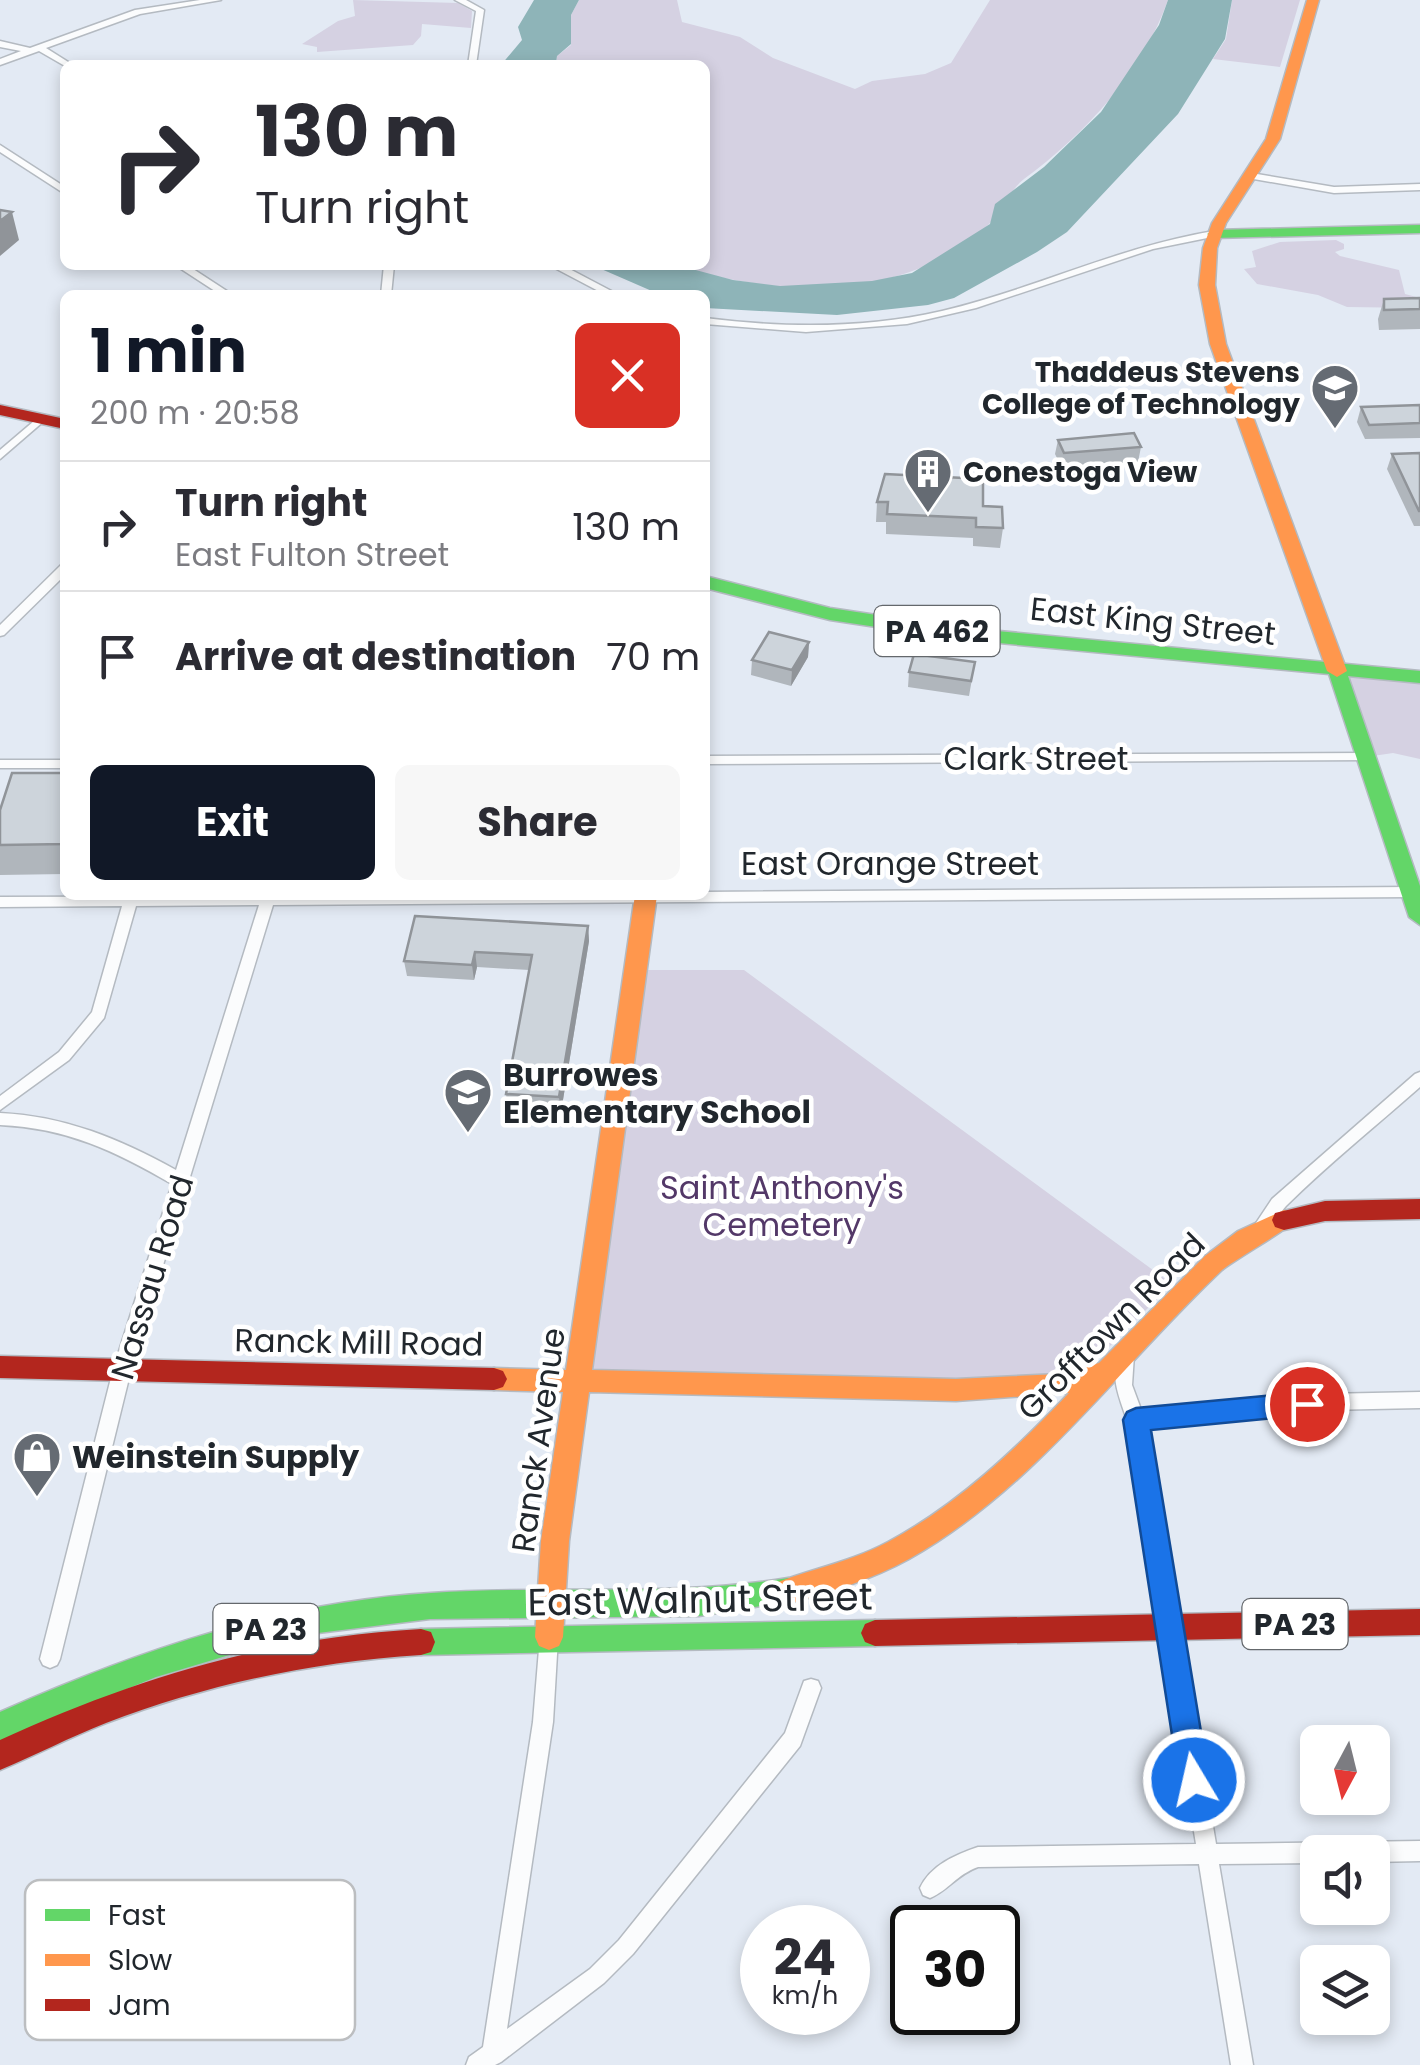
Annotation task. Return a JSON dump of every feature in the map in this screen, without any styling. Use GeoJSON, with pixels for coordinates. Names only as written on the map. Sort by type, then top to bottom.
{"type":"FeatureCollection","features":[{"type":"Feature","properties":{"kind":"main road"},"geometry":{"type":"LineString","coordinates":[[1313,0],[1276,131],[1214,234],[1207,272],[1213,328],[1416,892],[1420,918]]}},
{"type":"Feature","properties":{"kind":"main road"},"geometry":{"type":"LineString","coordinates":[[1214,234],[1420,228]]}},
{"type":"Feature","properties":{"kind":"main road"},"geometry":{"type":"LineString","coordinates":[[0,410],[60,423]]}},
{"type":"Feature","properties":{"kind":"main road","name":"East King Street"},"geometry":{"type":"LineString","coordinates":[[710,586],[822,612],[926,629],[1420,677]]}},
{"type":"Feature","properties":{"kind":"main road","name":"Ranck Avenue"},"geometry":{"type":"LineString","coordinates":[[550,1637],[549,1602],[645,900]]}},
{"type":"Feature","properties":{"kind":"main road","name":"PA 23"},"geometry":{"type":"LineString","coordinates":[[1259,1230],[1319,1212],[1420,1209]]}},
{"type":"Feature","properties":{"kind":"main road","name":"Grofftown Road"},"geometry":{"type":"LineString","coordinates":[[823,1584],[895,1556],[974,1508],[1018,1467],[1126,1350],[1218,1261],[1259,1230]]}},
{"type":"Feature","properties":{"kind":"main road","name":"Ranck Mill Road"},"geometry":{"type":"LineString","coordinates":[[0,1367],[956,1390],[1059,1385],[1105,1372]]}},
{"type":"Feature","properties":{"kind":"main road","name":"East Walnut Street"},"geometry":{"type":"LineString","coordinates":[[0,1727],[120,1673],[251,1632],[393,1609],[721,1600],[823,1584]]}},
{"type":"Feature","properties":{"kind":"main road","name":"East Walnut Street"},"geometry":{"type":"LineString","coordinates":[[0,1755],[125,1702],[272,1662],[393,1643],[1420,1622]]}},
{"type":"Feature","properties":{"kind":"street"},"geometry":{"type":"LineString","coordinates":[[0,62],[151,4],[217,0]]}},
{"type":"Feature","properties":{"kind":"street"},"geometry":{"type":"LineString","coordinates":[[459,0],[480,10],[473,60]]}},
{"type":"Feature","properties":{"kind":"street"},"geometry":{"type":"LineString","coordinates":[[0,44],[36,50],[60,61]]}},
{"type":"Feature","properties":{"kind":"street"},"geometry":{"type":"LineString","coordinates":[[0,148],[60,188]]}},
{"type":"Feature","properties":{"kind":"street"},"geometry":{"type":"LineString","coordinates":[[1251,176],[1334,190],[1420,188]]}},
{"type":"Feature","properties":{"kind":"street"},"geometry":{"type":"LineString","coordinates":[[710,321],[826,326],[911,320],[992,300],[1126,250],[1214,234]]}},
{"type":"Feature","properties":{"kind":"street"},"geometry":{"type":"LineString","coordinates":[[188,270],[220,290]]}},
{"type":"Feature","properties":{"kind":"street"},"geometry":{"type":"LineString","coordinates":[[564,270],[604,290]]}},
{"type":"Feature","properties":{"kind":"street"},"geometry":{"type":"LineString","coordinates":[[0,456],[40,419]]}},
{"type":"Feature","properties":{"kind":"street"},"geometry":{"type":"LineString","coordinates":[[0,632],[60,573]]}},
{"type":"Feature","properties":{"kind":"street","name":"Clark Street"},"geometry":{"type":"LineString","coordinates":[[710,760],[1366,756]]}},
{"type":"Feature","properties":{"kind":"street"},"geometry":{"type":"LineString","coordinates":[[0,764],[60,764]]}},
{"type":"Feature","properties":{"kind":"street","name":"East Orange Street"},"geometry":{"type":"LineString","coordinates":[[710,896],[1416,892]]}},
{"type":"Feature","properties":{"kind":"street","name":"East Orange Street"},"geometry":{"type":"LineString","coordinates":[[0,902],[66,900]]}},
{"type":"Feature","properties":{"kind":"street"},"geometry":{"type":"LineString","coordinates":[[0,1104],[64,1056],[99,1014],[130,900]]}},
{"type":"Feature","properties":{"kind":"street","name":"Nassau Road"},"geometry":{"type":"LineString","coordinates":[[50,1659],[122,1370],[268,900]]}},
{"type":"Feature","properties":{"kind":"street","name":"Grofftown Road"},"geometry":{"type":"LineString","coordinates":[[1259,1230],[1278,1204],[1420,1078]]}},
{"type":"Feature","properties":{"kind":"street"},"geometry":{"type":"LineString","coordinates":[[0,1119],[43,1122],[98,1136],[181,1180]]}},
{"type":"Feature","properties":{"kind":"street"},"geometry":{"type":"LineString","coordinates":[[1126,1350],[1122,1375],[1136,1420],[1242,2065]]}},
{"type":"Feature","properties":{"kind":"street","name":"Ranck Mill Road"},"geometry":{"type":"LineString","coordinates":[[956,1390],[986,1397]]}},
{"type":"Feature","properties":{"kind":"street"},"geometry":{"type":"LineString","coordinates":[[1136,1420],[1342,1400],[1420,1400]]}},
{"type":"Feature","properties":{"kind":"street","name":"Ranck Avenue"},"geometry":{"type":"LineString","coordinates":[[485,2059],[543,1722],[550,1637]]}},
{"type":"Feature","properties":{"kind":"street"},"geometry":{"type":"LineString","coordinates":[[485,2059],[597,1976],[626,1947],[792,1740],[811,1688]]}},
{"type":"Feature","properties":{"kind":"street"},"geometry":{"type":"LineString","coordinates":[[930,1888],[956,1864],[978,1857],[1420,1851]]}},
{"type":"Feature","properties":{"kind":"green space"},"geometry":{"type":"Polygon","coordinates":[[[353,0],[458,3],[472,11],[471,28],[422,24],[421,36],[413,45],[317,52],[317,47],[302,44],[338,21],[355,16],[353,0]]]}},
{"type":"Feature","properties":{"kind":"green space"},"geometry":{"type":"Polygon","coordinates":[[[579,0],[677,0],[682,22],[740,37],[773,58],[855,89],[872,81],[925,74],[951,63],[990,0],[1168,0],[1143,52],[1109,100],[1069,142],[1020,183],[982,231],[931,263],[897,276],[824,287],[786,287],[694,270],[710,270],[710,60],[556,60],[571,45],[571,15],[579,0]]]}},
{"type":"Feature","properties":{"kind":"green space"},"geometry":{"type":"Polygon","coordinates":[[[1232,0],[1300,0],[1280,67],[1213,59],[1226,39],[1232,0]]]}},
{"type":"Feature","properties":{"kind":"green space"},"geometry":{"type":"Polygon","coordinates":[[[1336,240],[1344,244],[1344,249],[1335,252],[1340,256],[1399,270],[1405,294],[1420,298],[1420,308],[1347,307],[1318,295],[1257,284],[1244,269],[1256,267],[1252,251],[1280,242],[1336,240]]]}},
{"type":"Feature","properties":{"kind":"green space"},"geometry":{"type":"Polygon","coordinates":[[[1337,671],[1420,677],[1420,759],[1393,753],[1366,757],[1337,671]]]}},
{"type":"Feature","properties":{"kind":"green space","name":"Saint Anthony's Cemetery"},"geometry":{"type":"Polygon","coordinates":[[[644,970],[744,970],[1172,1284],[1090,1366],[1033,1381],[590,1369],[644,970]]]}},
{"type":"Feature","properties":{"kind":"shaded area"},"geometry":{"type":"Polygon","coordinates":[[[534,0],[579,0],[571,15],[571,44],[556,60],[505,60],[522,40],[518,27],[534,0]]]}},
{"type":"Feature","properties":{"kind":"shaded area"},"geometry":{"type":"Polygon","coordinates":[[[1168,0],[1232,0],[1225,39],[1178,114],[1067,232],[954,298],[928,305],[837,315],[710,308],[710,290],[650,290],[604,270],[696,270],[780,286],[872,281],[912,273],[990,224],[995,204],[1044,167],[1101,112],[1159,25],[1168,0]]]}},
{"type":"Feature","properties":{"kind":"building"},"geometry":{"type":"Polygon","coordinates":[[[0,210],[12,212],[0,221],[0,210]]]}},
{"type":"Feature","properties":{"kind":"building"},"geometry":{"type":"Polygon","coordinates":[[[1420,298],[1420,309],[1384,310],[1384,299],[1420,298]]]}},
{"type":"Feature","properties":{"kind":"building"},"geometry":{"type":"Polygon","coordinates":[[[1420,405],[1420,423],[1369,425],[1361,407],[1420,405]]]}},
{"type":"Feature","properties":{"kind":"building"},"geometry":{"type":"Polygon","coordinates":[[[1134,433],[1141,447],[1064,453],[1058,440],[1134,433]]]}},
{"type":"Feature","properties":{"kind":"building"},"geometry":{"type":"Polygon","coordinates":[[[1420,453],[1420,511],[1419,511],[1392,454],[1420,453]]]}},
{"type":"Feature","properties":{"kind":"building"},"geometry":{"type":"Polygon","coordinates":[[[885,474],[983,479],[983,506],[1002,507],[1003,528],[976,527],[976,518],[887,514],[888,502],[877,502],[885,474]]]}},
{"type":"Feature","properties":{"kind":"building"},"geometry":{"type":"Polygon","coordinates":[[[769,632],[809,642],[792,670],[752,660],[769,632]]]}},
{"type":"Feature","properties":{"kind":"building"},"geometry":{"type":"Polygon","coordinates":[[[914,654],[975,662],[971,681],[909,672],[914,654]]]}},
{"type":"Feature","properties":{"kind":"building"},"geometry":{"type":"Polygon","coordinates":[[[12,773],[60,773],[60,844],[0,845],[0,810],[12,773]]]}},
{"type":"Feature","properties":{"kind":"building","name":"Burrowes Elementary School"},"geometry":{"type":"Polygon","coordinates":[[[415,916],[588,926],[559,1097],[506,1094],[532,955],[475,952],[472,965],[404,961],[415,916]]]}},
{"type":"Feature","properties":{"kind":"traffic: fast"},"geometry":{"type":"LineString","coordinates":[[1214,234],[1420,229]]}},
{"type":"Feature","properties":{"kind":"traffic: fast"},"geometry":{"type":"LineString","coordinates":[[710,583],[830,614],[956,633],[1420,677]]}},
{"type":"Feature","properties":{"kind":"traffic: fast"},"geometry":{"type":"LineString","coordinates":[[1337,671],[1420,917]]}},
{"type":"Feature","properties":{"kind":"traffic: fast"},"geometry":{"type":"LineString","coordinates":[[0,1727],[156,1663],[318,1620],[430,1606],[655,1604],[788,1591]]}},
{"type":"Feature","properties":{"kind":"traffic: fast"},"geometry":{"type":"LineString","coordinates":[[421,1642],[875,1633]]}},
{"type":"Feature","properties":{"kind":"traffic: slow"},"geometry":{"type":"LineString","coordinates":[[1313,0],[1273,139],[1219,223],[1210,248],[1207,285],[1218,344],[1337,671]]}},
{"type":"Feature","properties":{"kind":"traffic: slow"},"geometry":{"type":"LineString","coordinates":[[549,1637],[555,1541],[645,900]]}},
{"type":"Feature","properties":{"kind":"traffic: slow"},"geometry":{"type":"LineString","coordinates":[[788,1591],[845,1575],[898,1551],[946,1521],[1033,1448],[1214,1263],[1247,1238],[1284,1220]]}},
{"type":"Feature","properties":{"kind":"traffic: slow"},"geometry":{"type":"LineString","coordinates":[[494,1379],[956,1390],[1059,1385],[1105,1372]]}},
{"type":"Feature","properties":{"kind":"traffic: jam"},"geometry":{"type":"LineString","coordinates":[[0,410],[60,423]]}},
{"type":"Feature","properties":{"kind":"traffic: jam"},"geometry":{"type":"LineString","coordinates":[[1284,1220],[1325,1211],[1420,1209]]}},
{"type":"Feature","properties":{"kind":"traffic: jam"},"geometry":{"type":"LineString","coordinates":[[0,1367],[494,1379]]}},
{"type":"Feature","properties":{"kind":"traffic: jam"},"geometry":{"type":"LineString","coordinates":[[875,1633],[1420,1622]]}},
{"type":"Feature","properties":{"kind":"traffic: jam"},"geometry":{"type":"LineString","coordinates":[[0,1755],[100,1711],[205,1676],[313,1652],[421,1642]]}},
{"type":"Feature","properties":{"kind":"place","name":"Thaddeus Stevens College of Technology"},"geometry":{"type":"Point","coordinates":[1335,430]}},
{"type":"Feature","properties":{"kind":"place","name":"Conestoga View"},"geometry":{"type":"Point","coordinates":[928,514]}},
{"type":"Feature","properties":{"kind":"place","name":"Burrowes Elementary School"},"geometry":{"type":"Point","coordinates":[468,1134]}},
{"type":"Feature","properties":{"kind":"place","name":"Weinstein Supply"},"geometry":{"type":"Point","coordinates":[37,1498]}},
{"type":"Feature","properties":{"kind":"route"},"geometry":{"type":"LineString","coordinates":[[1194,1780],[1136,1420],[1222,1415],[1307,1404]]}}]}
